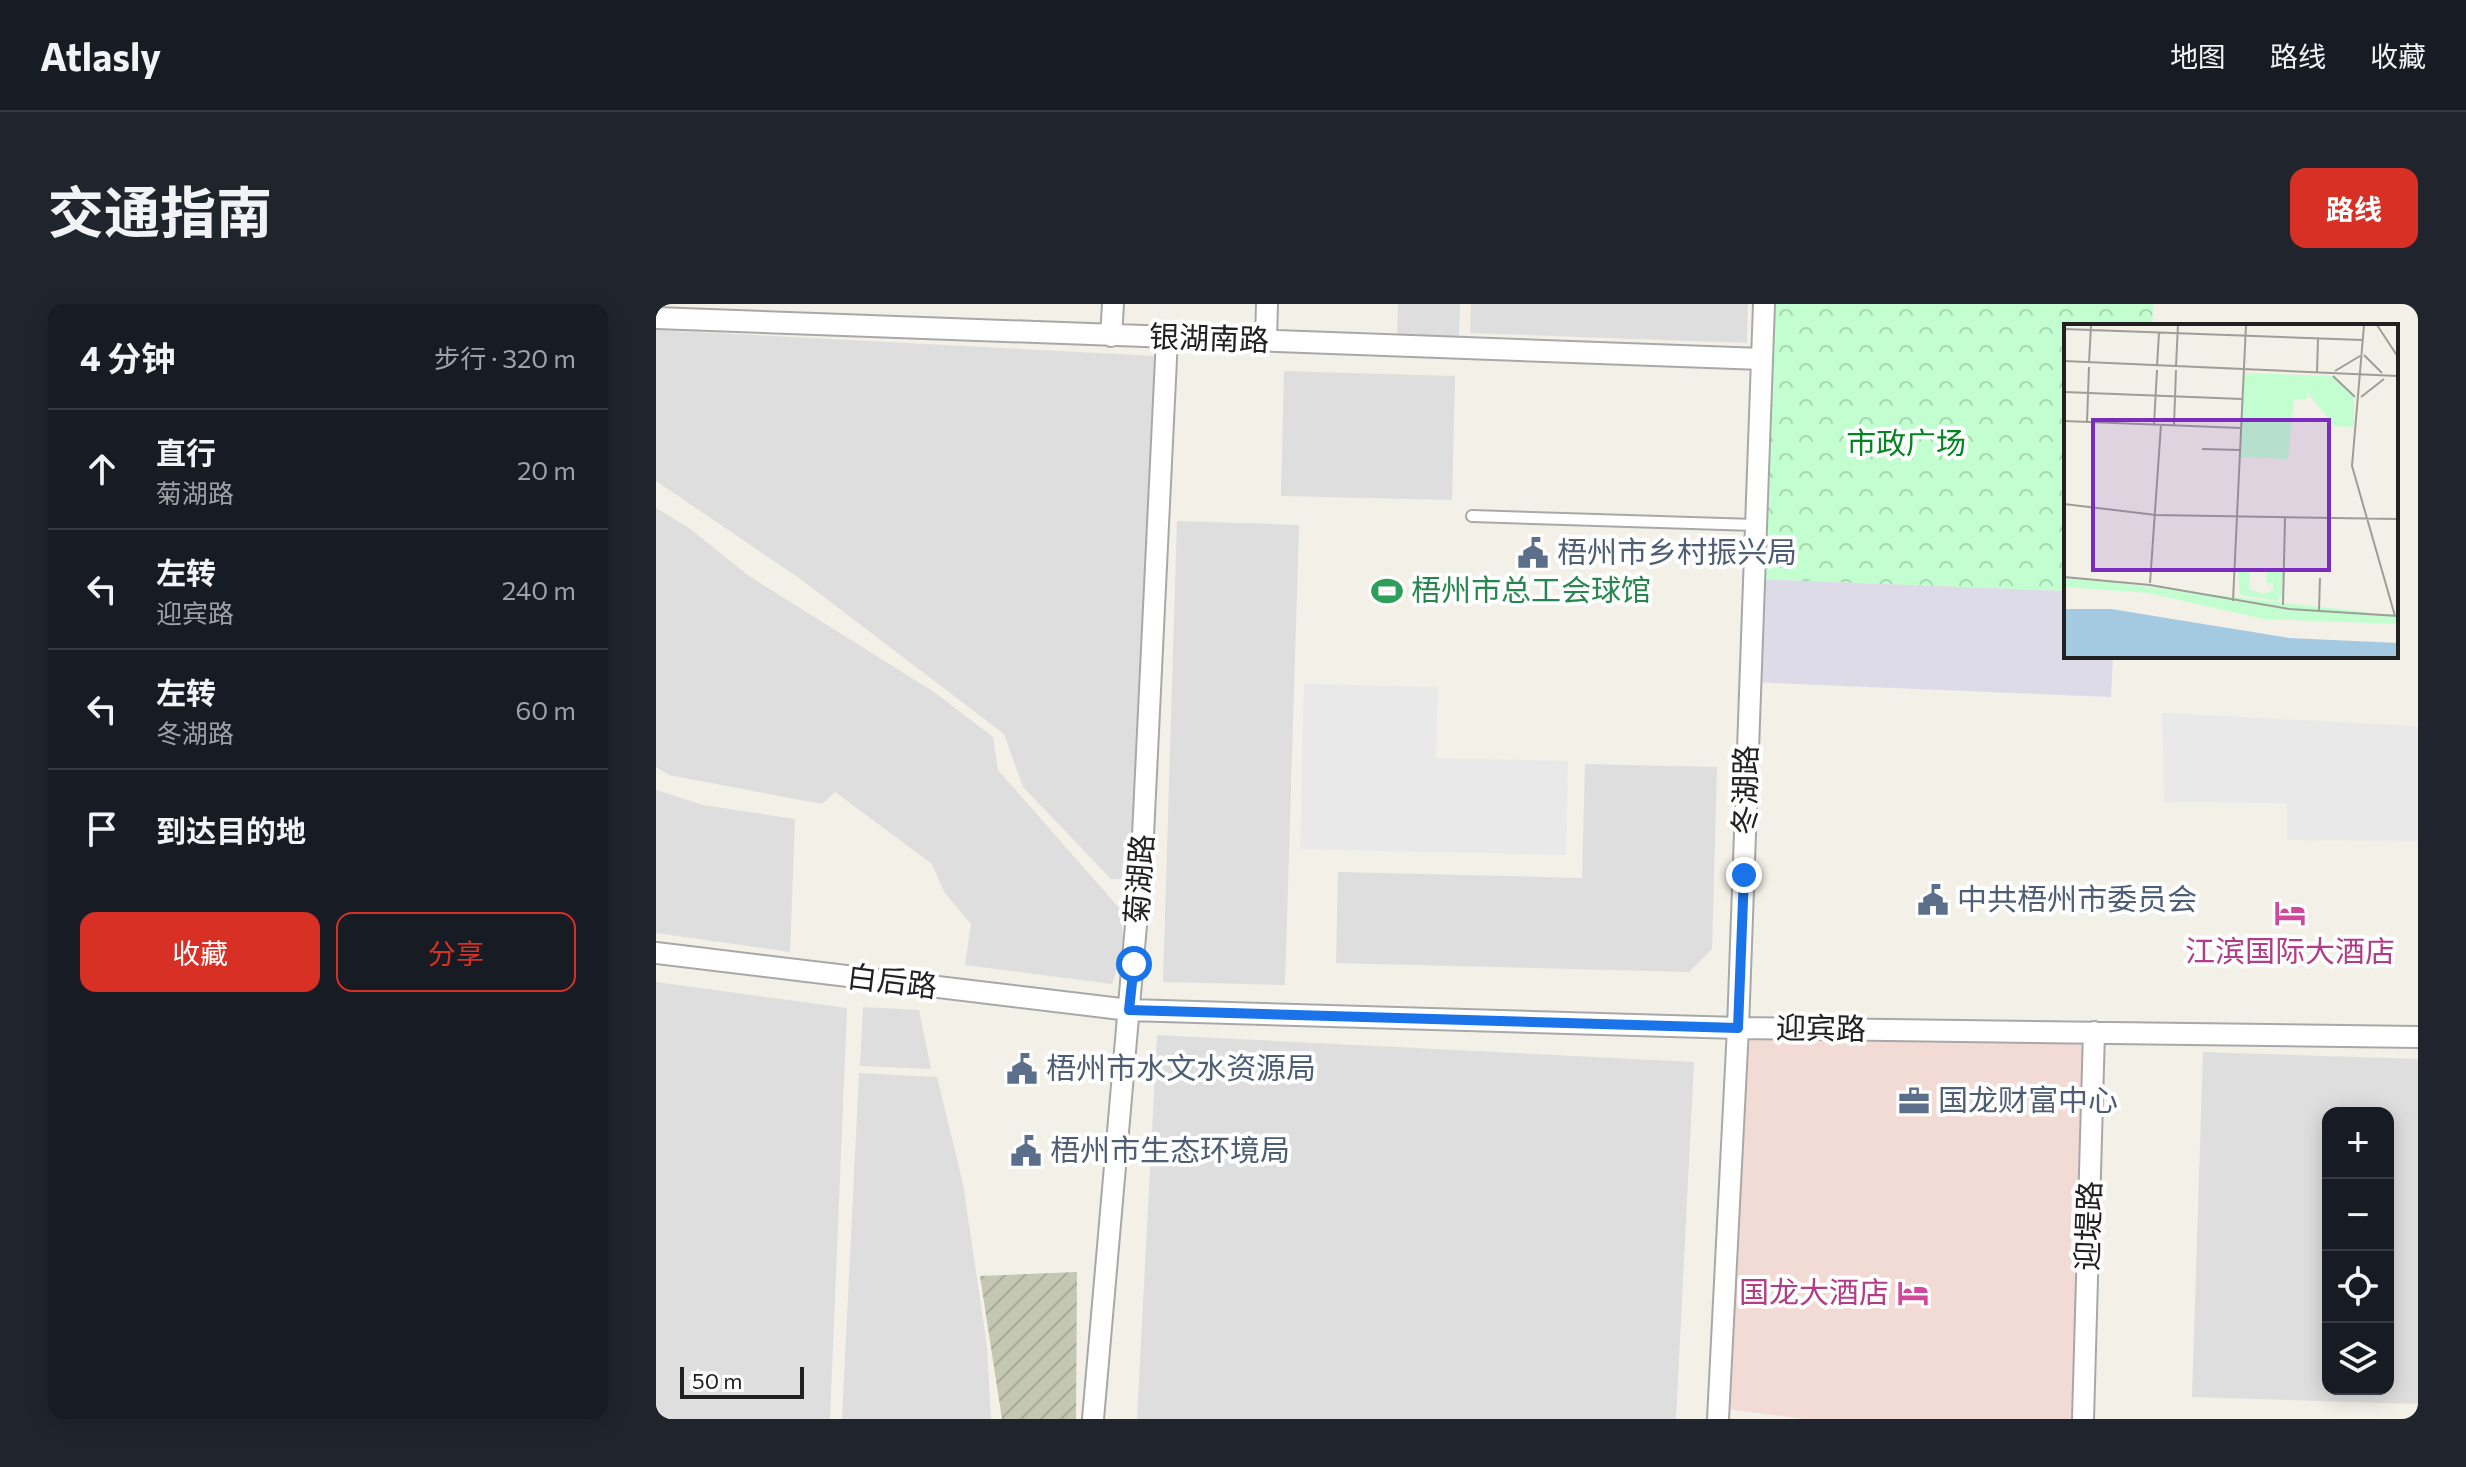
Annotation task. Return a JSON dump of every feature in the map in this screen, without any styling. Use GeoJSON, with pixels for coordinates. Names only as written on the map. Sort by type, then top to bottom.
{"type":"FeatureCollection","features":[{"type":"Feature","properties":{"kind":"street"},"geometry":{"type":"LineString","coordinates":[[1111,336],[1113,304]]}},
{"type":"Feature","properties":{"kind":"street"},"geometry":{"type":"LineString","coordinates":[[1266,340],[1267,304]]}},
{"type":"Feature","properties":{"kind":"street","name":"冬湖路"},"geometry":{"type":"LineString","coordinates":[[1718,1419],[1738,1028],[1764,304]]}},
{"type":"Feature","properties":{"kind":"street","name":"银湖南路"},"geometry":{"type":"LineString","coordinates":[[656,318],[1762,359]]}},
{"type":"Feature","properties":{"kind":"street","name":"菊湖路"},"geometry":{"type":"LineString","coordinates":[[1093,1419],[1142,856],[1167,338]]}},
{"type":"Feature","properties":{"kind":"street","name":"白后路"},"geometry":{"type":"LineString","coordinates":[[656,953],[1129,1010]]}},
{"type":"Feature","properties":{"kind":"street","name":"迎宾路"},"geometry":{"type":"LineString","coordinates":[[1129,1010],[1738,1028],[2418,1037]]}},
{"type":"Feature","properties":{"kind":"street","name":"迎堤路"},"geometry":{"type":"LineString","coordinates":[[2083,1419],[2094,1032]]}},
{"type":"Feature","properties":{"kind":"lane"},"geometry":{"type":"LineString","coordinates":[[1472,516],[1755,525]]}},
{"type":"Feature","properties":{"kind":"shaded area"},"geometry":{"type":"Polygon","coordinates":[[[1398,304],[1460,304],[1459,337],[1397,334],[1398,304]]]}},
{"type":"Feature","properties":{"kind":"shaded area"},"geometry":{"type":"Polygon","coordinates":[[[1471,304],[1748,304],[1747,343],[1470,333],[1471,304]]]}},
{"type":"Feature","properties":{"kind":"shaded area"},"geometry":{"type":"Polygon","coordinates":[[[656,330],[1157,356],[1132,879],[1111,879],[1023,787],[1004,734],[799,578],[656,481],[656,330]]]}},
{"type":"Feature","properties":{"kind":"shaded area"},"geometry":{"type":"Polygon","coordinates":[[[1284,371],[1455,376],[1452,500],[1281,496],[1284,371]]]}},
{"type":"Feature","properties":{"kind":"shaded area"},"geometry":{"type":"Polygon","coordinates":[[[656,508],[689,528],[749,576],[934,692],[993,737],[998,770],[1120,909],[1124,947],[1112,984],[965,965],[971,924],[944,892],[932,864],[835,792],[822,804],[669,775],[656,767],[656,508]]]}},
{"type":"Feature","properties":{"kind":"shaded area"},"geometry":{"type":"Polygon","coordinates":[[[1177,521],[1299,525],[1285,985],[1163,982],[1177,521]]]}},
{"type":"Feature","properties":{"kind":"shaded area"},"geometry":{"type":"Polygon","coordinates":[[[1753,579],[2064,591],[2064,658],[2113,658],[2111,697],[1749,682],[1753,579]]]}},
{"type":"Feature","properties":{"kind":"shaded area"},"geometry":{"type":"Polygon","coordinates":[[[1304,684],[1438,687],[1436,758],[1568,761],[1566,855],[1300,849],[1304,684]]]}},
{"type":"Feature","properties":{"kind":"shaded area"},"geometry":{"type":"Polygon","coordinates":[[[2162,713],[2418,726],[2418,841],[2287,840],[2287,803],[2164,802],[2162,713]]]}},
{"type":"Feature","properties":{"kind":"shaded area"},"geometry":{"type":"Polygon","coordinates":[[[1585,764],[1717,767],[1712,949],[1689,972],[1336,963],[1338,872],[1582,878],[1585,764]]]}},
{"type":"Feature","properties":{"kind":"shaded area"},"geometry":{"type":"Polygon","coordinates":[[[656,790],[703,805],[795,819],[790,952],[656,933],[656,790]]]}},
{"type":"Feature","properties":{"kind":"shaded area"},"geometry":{"type":"Polygon","coordinates":[[[656,982],[847,1008],[830,1419],[656,1419],[656,982]]]}},
{"type":"Feature","properties":{"kind":"shaded area"},"geometry":{"type":"Polygon","coordinates":[[[863,1007],[919,1010],[931,1069],[860,1066],[863,1007]]]}},
{"type":"Feature","properties":{"kind":"shaded area"},"geometry":{"type":"Polygon","coordinates":[[[1738,1028],[2094,1032],[2083,1419],[1805,1419],[1719,1408],[1738,1028]]]}},
{"type":"Feature","properties":{"kind":"shaded area"},"geometry":{"type":"Polygon","coordinates":[[[1157,1035],[1694,1062],[1676,1419],[1137,1419],[1157,1035]]]}},
{"type":"Feature","properties":{"kind":"shaded area"},"geometry":{"type":"Polygon","coordinates":[[[2203,1052],[2418,1059],[2418,1404],[2192,1397],[2203,1052]]]}},
{"type":"Feature","properties":{"kind":"shaded area"},"geometry":{"type":"Polygon","coordinates":[[[859,1073],[937,1077],[963,1184],[987,1346],[991,1419],[842,1419],[859,1073]]]}},
{"type":"Feature","properties":{"kind":"shaded area"},"geometry":{"type":"Polygon","coordinates":[[[1077,1272],[1076,1419],[1002,1419],[980,1276],[1077,1272]]]}},
{"type":"Feature","properties":{"kind":"green space","name":"市政广场"},"geometry":{"type":"Polygon","coordinates":[[[1764,304],[2153,304],[2152,324],[2064,324],[2064,591],[1753,579],[1764,304]]]}},
{"type":"Feature","properties":{"kind":"place","name":"梧州市乡村振兴局"},"geometry":{"type":"Point","coordinates":[1533,553]}},
{"type":"Feature","properties":{"kind":"place","name":"梧州市总工会球馆"},"geometry":{"type":"Point","coordinates":[1387,591]}},
{"type":"Feature","properties":{"kind":"place","name":"中共梧州市委员会"},"geometry":{"type":"Point","coordinates":[1933,900]}},
{"type":"Feature","properties":{"kind":"place","name":"江滨国际大酒店"},"geometry":{"type":"Point","coordinates":[2290,913]}},
{"type":"Feature","properties":{"kind":"place","name":"梧州市水文水资源局"},"geometry":{"type":"Point","coordinates":[1022,1069]}},
{"type":"Feature","properties":{"kind":"place","name":"国龙财富中心"},"geometry":{"type":"Point","coordinates":[1914,1101]}},
{"type":"Feature","properties":{"kind":"place","name":"梧州市生态环境局"},"geometry":{"type":"Point","coordinates":[1026,1151]}},
{"type":"Feature","properties":{"kind":"place","name":"国龙大酒店"},"geometry":{"type":"Point","coordinates":[1913,1293]}},
{"type":"Feature","properties":{"kind":"route"},"geometry":{"type":"LineString","coordinates":[[1134,964],[1129,1010],[1738,1028],[1744,875]]}}]}
